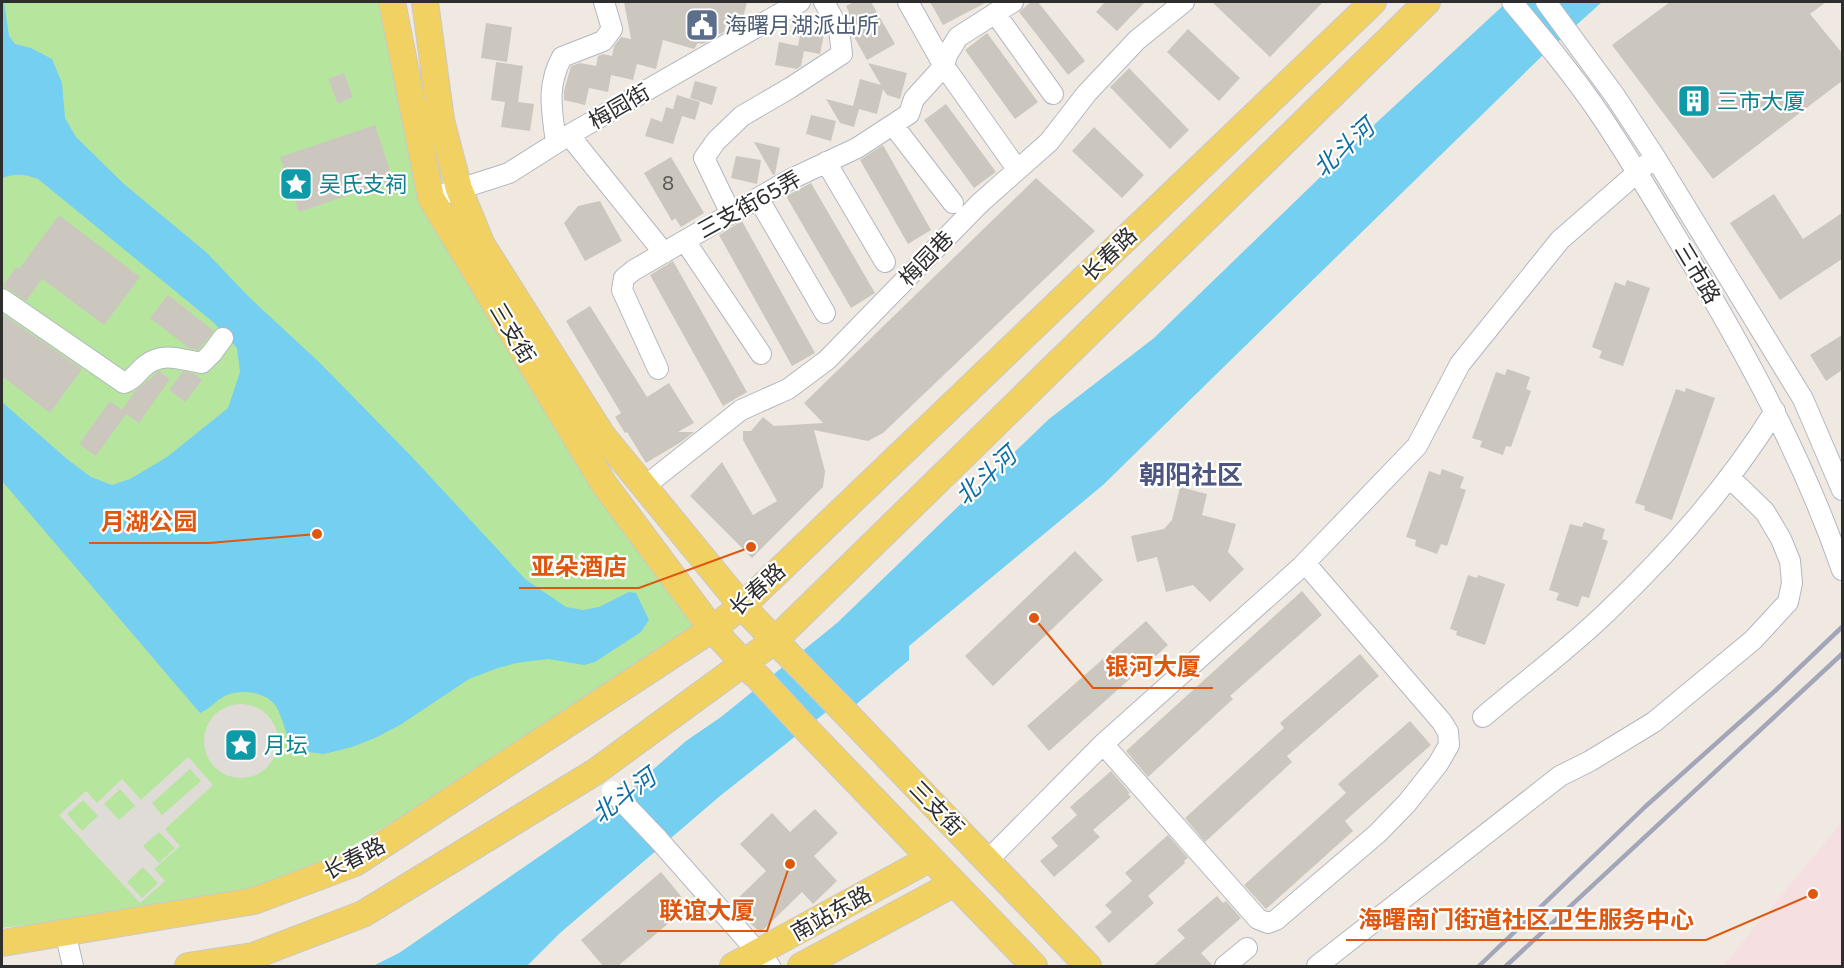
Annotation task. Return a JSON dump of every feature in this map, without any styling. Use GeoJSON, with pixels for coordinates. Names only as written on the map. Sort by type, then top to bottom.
{"type":"FeatureCollection","features":[{"type":"Feature","properties":{"kind":"main road","name":"三支街"},"geometry":{"type":"LineString","coordinates":[[392,2],[431,198],[604,484],[712,629],[929,859],[1034,966]]}},
{"type":"Feature","properties":{"kind":"main road","name":"三支街"},"geometry":{"type":"LineString","coordinates":[[426,2],[441,120],[459,189],[482,245],[602,435],[742,606],[1088,966]]}},
{"type":"Feature","properties":{"kind":"main road","name":"长春路"},"geometry":{"type":"LineString","coordinates":[[2,943],[254,902],[356,863],[712,629],[742,606],[1373,2]]}},
{"type":"Feature","properties":{"kind":"main road","name":"长春路"},"geometry":{"type":"LineString","coordinates":[[188,966],[252,956],[363,914],[604,781],[780,646],[1427,2]]}},
{"type":"Feature","properties":{"kind":"main road","name":"南站东路"},"geometry":{"type":"LineString","coordinates":[[733,966],[764,960],[929,859]]}},
{"type":"Feature","properties":{"kind":"main road","name":"南站东路"},"geometry":{"type":"LineString","coordinates":[[801,966],[953,884]]}},
{"type":"Feature","properties":{"kind":"street"},"geometry":{"type":"LineString","coordinates":[[604,2],[612,29],[603,40],[562,57],[554,73],[551,101],[563,139],[664,253]]}},
{"type":"Feature","properties":{"kind":"street","name":"梅园街"},"geometry":{"type":"LineString","coordinates":[[431,198],[509,173],[563,139],[800,2]]}},
{"type":"Feature","properties":{"kind":"street"},"geometry":{"type":"LineString","coordinates":[[731,213],[704,158],[716,141],[742,116],[842,54],[838,29],[824,2]]}},
{"type":"Feature","properties":{"kind":"street"},"geometry":{"type":"LineString","coordinates":[[909,2],[944,66],[1017,169]]}},
{"type":"Feature","properties":{"kind":"street","name":"三支街65弄"},"geometry":{"type":"LineString","coordinates":[[658,369],[622,290],[624,278],[791,179],[857,148],[909,114],[914,99],[944,66],[947,55],[958,37],[1013,2]]}},
{"type":"Feature","properties":{"kind":"street","name":"梅园巷"},"geometry":{"type":"LineString","coordinates":[[645,486],[741,410],[788,389],[826,360],[980,203],[1049,142],[1087,93],[1137,40],[1185,2]]}},
{"type":"Feature","properties":{"kind":"street","name":"三市路"},"geometry":{"type":"LineString","coordinates":[[1512,2],[1557,56],[1638,171],[1743,351],[1774,411],[1827,526],[1842,570]]}},
{"type":"Feature","properties":{"kind":"street","name":"三市路"},"geometry":{"type":"LineString","coordinates":[[1546,2],[1574,37],[1655,157],[1803,399],[1842,490]]}},
{"type":"Feature","properties":{"kind":"street"},"geometry":{"type":"LineString","coordinates":[[995,13],[1053,94]]}},
{"type":"Feature","properties":{"kind":"street"},"geometry":{"type":"LineString","coordinates":[[893,125],[952,203]]}},
{"type":"Feature","properties":{"kind":"street"},"geometry":{"type":"LineString","coordinates":[[987,861],[1103,744],[1305,563],[1418,446],[1460,364],[1560,240],[1655,157]]}},
{"type":"Feature","properties":{"kind":"street"},"geometry":{"type":"LineString","coordinates":[[826,162],[885,262]]}},
{"type":"Feature","properties":{"kind":"street"},"geometry":{"type":"LineString","coordinates":[[758,198],[825,313]]}},
{"type":"Feature","properties":{"kind":"street"},"geometry":{"type":"LineString","coordinates":[[685,240],[761,354]]}},
{"type":"Feature","properties":{"kind":"street"},"geometry":{"type":"LineString","coordinates":[[2,299],[124,383],[134,379],[146,365],[166,355],[202,363],[223,338]]}},
{"type":"Feature","properties":{"kind":"street"},"geometry":{"type":"LineString","coordinates":[[1483,717],[1607,612],[1668,552],[1729,477],[1758,438],[1774,411]]}},
{"type":"Feature","properties":{"kind":"street"},"geometry":{"type":"LineString","coordinates":[[1317,966],[1560,776],[1590,761],[1654,722],[1753,640],[1788,602],[1792,584],[1790,561],[1781,539],[1765,512],[1729,477]]}},
{"type":"Feature","properties":{"kind":"street"},"geometry":{"type":"LineString","coordinates":[[1103,744],[1258,919],[1268,923],[1276,920],[1378,833],[1407,803],[1438,764],[1449,745],[1448,732],[1442,722],[1305,563]]}},
{"type":"Feature","properties":{"kind":"street"},"geometry":{"type":"LineString","coordinates":[[604,781],[764,960]]}},
{"type":"Feature","properties":{"kind":"street"},"geometry":{"type":"LineString","coordinates":[[65,932],[73,966]]}},
{"type":"Feature","properties":{"kind":"street"},"geometry":{"type":"LineString","coordinates":[[1225,966],[1247,948]]}},
{"type":"Feature","properties":{"kind":"shaded area","name":"月坛"},"geometry":{"type":"Polygon","coordinates":[[[234,704],[248,704],[262,710],[272,720],[278,734],[278,748],[272,762],[262,772],[248,778],[234,778],[220,772],[210,762],[204,748],[204,734],[210,720],[220,710],[234,704]]]}},
{"type":"Feature","properties":{"kind":"shaded area"},"geometry":{"type":"Polygon","coordinates":[[[188,757],[213,785],[165,829],[180,846],[154,869],[165,881],[140,903],[59,815],[86,791],[97,803],[122,779],[141,800],[188,757]],[[190,769],[152,803],[162,815],[201,781],[190,769]],[[120,789],[104,804],[119,820],[135,806],[120,789]],[[83,800],[67,814],[82,831],[98,816],[83,800]],[[159,832],[143,846],[159,863],[175,848],[159,832]],[[143,867],[127,882],[142,898],[158,883],[143,867]]]}},
{"type":"Feature","properties":{"kind":"shaded area"},"geometry":{"type":"Polygon","coordinates":[[[1842,822],[1842,966],[1723,966],[1842,822]]]}},
{"type":"Feature","properties":{"kind":"green space"},"geometry":{"type":"Polygon","coordinates":[[[2,2],[382,2],[418,200],[568,438],[697,630],[540,735],[337,855],[246,891],[124,913],[2,928],[2,2]]]}},
{"type":"Feature","properties":{"kind":"water"},"geometry":{"type":"Polygon","coordinates":[[[2,2],[4,2],[9,36],[15,44],[31,48],[52,59],[62,83],[65,118],[76,137],[124,184],[206,252],[250,298],[319,362],[413,458],[525,579],[566,607],[583,610],[599,607],[629,592],[636,593],[649,620],[641,632],[595,662],[584,665],[548,659],[516,663],[469,679],[400,725],[375,738],[324,754],[292,750],[275,705],[265,697],[253,693],[227,695],[200,713],[2,481],[2,402],[67,459],[91,477],[112,485],[130,479],[167,457],[228,408],[240,372],[237,348],[213,322],[38,179],[20,175],[2,178],[2,2]]]}},
{"type":"Feature","properties":{"kind":"water","name":"北斗河"},"geometry":{"type":"Polygon","coordinates":[[[1507,2],[1602,2],[1542,56],[1103,485],[909,646],[909,660],[853,707],[845,697],[720,796],[560,933],[527,966],[373,966],[399,953],[604,812],[686,741],[721,717],[837,623],[1049,419],[1154,338],[1375,124],[1507,2]]]}},
{"type":"Feature","properties":{"kind":"building"},"geometry":{"type":"Polygon","coordinates":[[[624,2],[747,2],[742,22],[735,26],[726,24],[724,32],[716,33],[715,37],[708,38],[707,42],[698,43],[694,49],[663,40],[656,69],[637,64],[633,80],[611,75],[608,92],[589,88],[585,105],[564,100],[564,91],[571,66],[580,63],[596,66],[598,56],[603,54],[612,56],[614,46],[621,37],[631,39],[624,2]]]}},
{"type":"Feature","properties":{"kind":"building"},"geometry":{"type":"Polygon","coordinates":[[[854,2],[871,2],[895,44],[867,60],[852,33],[845,14],[849,12],[846,6],[854,2]]]}},
{"type":"Feature","properties":{"kind":"building"},"geometry":{"type":"Polygon","coordinates":[[[930,2],[987,2],[943,25],[930,2]]]}},
{"type":"Feature","properties":{"kind":"building"},"geometry":{"type":"Polygon","coordinates":[[[1031,2],[1038,2],[1085,61],[1068,75],[1019,12],[1031,2]]]}},
{"type":"Feature","properties":{"kind":"building"},"geometry":{"type":"Polygon","coordinates":[[[1105,2],[1145,2],[1117,31],[1096,12],[1105,2]]]}},
{"type":"Feature","properties":{"kind":"building"},"geometry":{"type":"Polygon","coordinates":[[[1212,2],[1323,2],[1270,57],[1212,2]]]}},
{"type":"Feature","properties":{"kind":"building","name":"三市大厦"},"geometry":{"type":"Polygon","coordinates":[[[1670,2],[1826,2],[1810,14],[1842,53],[1842,81],[1713,179],[1612,45],[1670,2]]]}},
{"type":"Feature","properties":{"kind":"building"},"geometry":{"type":"Polygon","coordinates":[[[486,23],[512,27],[507,62],[481,58],[486,23]]]}},
{"type":"Feature","properties":{"kind":"building"},"geometry":{"type":"Polygon","coordinates":[[[1188,29],[1240,78],[1219,101],[1167,52],[1188,29]]]}},
{"type":"Feature","properties":{"kind":"building"},"geometry":{"type":"Polygon","coordinates":[[[801,30],[824,34],[820,54],[804,51],[801,66],[797,69],[775,65],[779,42],[798,46],[801,30]]]}},
{"type":"Feature","properties":{"kind":"building"},"geometry":{"type":"Polygon","coordinates":[[[987,33],[1038,102],[1015,119],[965,50],[987,33]]]}},
{"type":"Feature","properties":{"kind":"building"},"geometry":{"type":"Polygon","coordinates":[[[496,62],[523,66],[518,102],[534,104],[530,131],[501,127],[505,102],[491,100],[496,62]]]}},
{"type":"Feature","properties":{"kind":"building"},"geometry":{"type":"Polygon","coordinates":[[[868,63],[907,73],[900,99],[887,95],[883,89],[877,114],[859,109],[854,127],[840,123],[826,99],[853,106],[860,79],[881,85],[868,63]]]}},
{"type":"Feature","properties":{"kind":"building"},"geometry":{"type":"Polygon","coordinates":[[[1129,68],[1189,130],[1170,149],[1110,87],[1129,68]]]}},
{"type":"Feature","properties":{"kind":"building"},"geometry":{"type":"Polygon","coordinates":[[[344,73],[353,97],[338,104],[328,79],[344,73]]]}},
{"type":"Feature","properties":{"kind":"building"},"geometry":{"type":"Polygon","coordinates":[[[695,81],[717,87],[712,105],[690,98],[695,81]]]}},
{"type":"Feature","properties":{"kind":"building"},"geometry":{"type":"Polygon","coordinates":[[[677,95],[700,102],[695,120],[682,116],[673,144],[645,136],[651,118],[662,122],[666,107],[673,109],[677,95]]]}},
{"type":"Feature","properties":{"kind":"building"},"geometry":{"type":"Polygon","coordinates":[[[946,104],[996,172],[974,188],[924,120],[946,104]]]}},
{"type":"Feature","properties":{"kind":"building"},"geometry":{"type":"Polygon","coordinates":[[[811,115],[836,121],[831,141],[806,134],[811,115]]]}},
{"type":"Feature","properties":{"kind":"building"},"geometry":{"type":"Polygon","coordinates":[[[375,125],[393,180],[299,212],[280,157],[375,125]]]}},
{"type":"Feature","properties":{"kind":"building"},"geometry":{"type":"Polygon","coordinates":[[[1094,127],[1144,175],[1122,198],[1072,151],[1094,127]]]}},
{"type":"Feature","properties":{"kind":"building"},"geometry":{"type":"Polygon","coordinates":[[[754,142],[780,148],[775,174],[773,175],[754,142]]]}},
{"type":"Feature","properties":{"kind":"building"},"geometry":{"type":"Polygon","coordinates":[[[883,145],[931,230],[908,244],[860,160],[883,145]]]}},
{"type":"Feature","properties":{"kind":"building"},"geometry":{"type":"Polygon","coordinates":[[[736,156],[761,160],[757,184],[731,178],[736,156]]]}},
{"type":"Feature","properties":{"kind":"building"},"geometry":{"type":"Polygon","coordinates":[[[671,157],[704,213],[681,227],[675,218],[672,221],[644,173],[671,157]]]}},
{"type":"Feature","properties":{"kind":"building"},"geometry":{"type":"Polygon","coordinates":[[[1036,178],[1095,231],[883,433],[868,441],[814,430],[825,471],[823,487],[752,558],[690,496],[722,462],[753,515],[777,501],[743,440],[743,431],[751,431],[763,417],[774,426],[823,423],[804,403],[1036,178]]]}},
{"type":"Feature","properties":{"kind":"building"},"geometry":{"type":"Polygon","coordinates":[[[811,183],[875,293],[851,308],[786,196],[811,183]]]}},
{"type":"Feature","properties":{"kind":"building"},"geometry":{"type":"Polygon","coordinates":[[[1774,194],[1803,239],[1842,213],[1842,259],[1780,300],[1730,223],[1774,194]]]}},
{"type":"Feature","properties":{"kind":"building"},"geometry":{"type":"Polygon","coordinates":[[[600,201],[622,241],[585,261],[564,223],[578,206],[600,201]]]}},
{"type":"Feature","properties":{"kind":"building"},"geometry":{"type":"Polygon","coordinates":[[[59,215],[140,277],[104,325],[42,279],[26,301],[2,287],[16,267],[19,269],[59,215]]]}},
{"type":"Feature","properties":{"kind":"building"},"geometry":{"type":"Polygon","coordinates":[[[742,221],[815,353],[792,366],[719,235],[742,221]]]}},
{"type":"Feature","properties":{"kind":"building"},"geometry":{"type":"Polygon","coordinates":[[[673,261],[747,392],[723,406],[650,275],[673,261]]]}},
{"type":"Feature","properties":{"kind":"building"},"geometry":{"type":"Polygon","coordinates":[[[1627,280],[1650,288],[1623,366],[1599,358],[1602,351],[1592,347],[1615,282],[1625,286],[1627,280]]]}},
{"type":"Feature","properties":{"kind":"building"},"geometry":{"type":"Polygon","coordinates":[[[168,295],[214,331],[198,350],[189,348],[150,318],[168,295]]]}},
{"type":"Feature","properties":{"kind":"building"},"geometry":{"type":"Polygon","coordinates":[[[590,306],[647,397],[669,383],[694,423],[678,432],[694,432],[646,463],[615,417],[621,413],[566,321],[590,306]]]}},
{"type":"Feature","properties":{"kind":"building"},"geometry":{"type":"Polygon","coordinates":[[[2,314],[82,369],[50,413],[2,376],[2,314]]]}},
{"type":"Feature","properties":{"kind":"building"},"geometry":{"type":"Polygon","coordinates":[[[1842,335],[1842,370],[1826,381],[1810,355],[1842,335]]]}},
{"type":"Feature","properties":{"kind":"building"},"geometry":{"type":"Polygon","coordinates":[[[1507,369],[1530,377],[1526,389],[1531,391],[1511,447],[1506,446],[1503,455],[1480,447],[1482,441],[1472,438],[1496,372],[1505,375],[1507,369]]]}},
{"type":"Feature","properties":{"kind":"building"},"geometry":{"type":"Polygon","coordinates":[[[159,371],[170,379],[139,423],[126,414],[96,456],[79,444],[110,401],[122,410],[135,391],[159,371]]]}},
{"type":"Feature","properties":{"kind":"building"},"geometry":{"type":"Polygon","coordinates":[[[183,371],[195,374],[202,380],[185,402],[169,390],[183,371]]]}},
{"type":"Feature","properties":{"kind":"building"},"geometry":{"type":"Polygon","coordinates":[[[1686,388],[1715,398],[1672,520],[1644,510],[1645,506],[1635,503],[1676,389],[1685,392],[1686,388]]]}},
{"type":"Feature","properties":{"kind":"building"},"geometry":{"type":"Polygon","coordinates":[[[1442,469],[1464,477],[1460,488],[1466,490],[1447,546],[1441,544],[1437,554],[1415,546],[1416,540],[1406,537],[1429,471],[1440,475],[1442,469]]]}},
{"type":"Feature","properties":{"kind":"building"},"geometry":{"type":"Polygon","coordinates":[[[1180,487],[1207,494],[1202,515],[1236,524],[1228,552],[1244,569],[1210,602],[1193,585],[1166,592],[1157,557],[1137,562],[1131,536],[1164,529],[1172,520],[1180,487]]]}},
{"type":"Feature","properties":{"kind":"building"},"geometry":{"type":"Polygon","coordinates":[[[1584,522],[1605,529],[1602,539],[1608,541],[1589,598],[1582,596],[1578,607],[1556,600],[1559,593],[1549,590],[1570,524],[1582,527],[1584,522]]]}},
{"type":"Feature","properties":{"kind":"building"},"geometry":{"type":"Polygon","coordinates":[[[1075,551],[1103,580],[993,686],[965,656],[1075,551]]]}},
{"type":"Feature","properties":{"kind":"building"},"geometry":{"type":"Polygon","coordinates":[[[1468,575],[1477,578],[1478,575],[1505,584],[1485,645],[1456,635],[1457,631],[1450,629],[1468,575]]]}},
{"type":"Feature","properties":{"kind":"building"},"geometry":{"type":"Polygon","coordinates":[[[1302,591],[1322,615],[1230,696],[1233,699],[1148,777],[1126,751],[1302,591]]]}},
{"type":"Feature","properties":{"kind":"building"},"geometry":{"type":"Polygon","coordinates":[[[1146,621],[1168,645],[1049,751],[1027,726],[1146,621]]]}},
{"type":"Feature","properties":{"kind":"building"},"geometry":{"type":"Polygon","coordinates":[[[1360,654],[1379,676],[1287,756],[1292,762],[1205,842],[1185,818],[1284,728],[1280,723],[1360,654]]]}},
{"type":"Feature","properties":{"kind":"building"},"geometry":{"type":"Polygon","coordinates":[[[1410,721],[1431,745],[1345,821],[1353,831],[1266,909],[1244,885],[1346,793],[1338,784],[1410,721]]]}},
{"type":"Feature","properties":{"kind":"building"},"geometry":{"type":"Polygon","coordinates":[[[1111,771],[1131,797],[1093,830],[1100,837],[1054,877],[1040,861],[1058,846],[1051,838],[1077,815],[1070,807],[1111,771]]]}},
{"type":"Feature","properties":{"kind":"building"},"geometry":{"type":"Polygon","coordinates":[[[815,809],[838,833],[814,856],[837,881],[813,904],[802,892],[760,933],[732,904],[766,871],[740,844],[772,813],[790,832],[815,809]]]}},
{"type":"Feature","properties":{"kind":"building"},"geometry":{"type":"Polygon","coordinates":[[[1168,835],[1188,858],[1148,896],[1154,903],[1109,943],[1095,927],[1112,912],[1105,905],[1132,881],[1125,873],[1168,835]]]}},
{"type":"Feature","properties":{"kind":"building"},"geometry":{"type":"Polygon","coordinates":[[[661,872],[689,906],[618,966],[603,966],[581,940],[661,872]]]}},
{"type":"Feature","properties":{"kind":"building"},"geometry":{"type":"Polygon","coordinates":[[[1217,896],[1223,903],[1226,901],[1241,918],[1201,953],[1213,966],[1153,966],[1185,938],[1177,930],[1217,896]]]}},
{"type":"Feature","properties":{"kind":"railway"},"geometry":{"type":"LineString","coordinates":[[1479,966],[1646,806],[1776,690],[1842,627]]}},
{"type":"Feature","properties":{"kind":"railway"},"geometry":{"type":"LineString","coordinates":[[1506,966],[1842,654]]}},
{"type":"Feature","properties":{"kind":"place","name":"海曙月湖派出所"},"geometry":{"type":"Point","coordinates":[702,25]}},
{"type":"Feature","properties":{"kind":"place","name":"三市大厦"},"geometry":{"type":"Point","coordinates":[1694,101]}},
{"type":"Feature","properties":{"kind":"place","name":"吴氏支祠"},"geometry":{"type":"Point","coordinates":[296,184]}},
{"type":"Feature","properties":{"kind":"place","name":"月湖公园"},"geometry":{"type":"Point","coordinates":[317,534]}},
{"type":"Feature","properties":{"kind":"place","name":"亚朵酒店"},"geometry":{"type":"Point","coordinates":[751,547]}},
{"type":"Feature","properties":{"kind":"place","name":"银河大厦"},"geometry":{"type":"Point","coordinates":[1034,618]}},
{"type":"Feature","properties":{"kind":"place","name":"月坛"},"geometry":{"type":"Point","coordinates":[241,745]}},
{"type":"Feature","properties":{"kind":"place","name":"联谊大厦"},"geometry":{"type":"Point","coordinates":[790,864]}},
{"type":"Feature","properties":{"kind":"place","name":"海曙南门街道社区卫生服务中心"},"geometry":{"type":"Point","coordinates":[1813,894]}},
{"type":"Feature","properties":{"kind":"district","name":"朝阳社区"},"geometry":{"type":"Point","coordinates":[1191,475]}}]}
